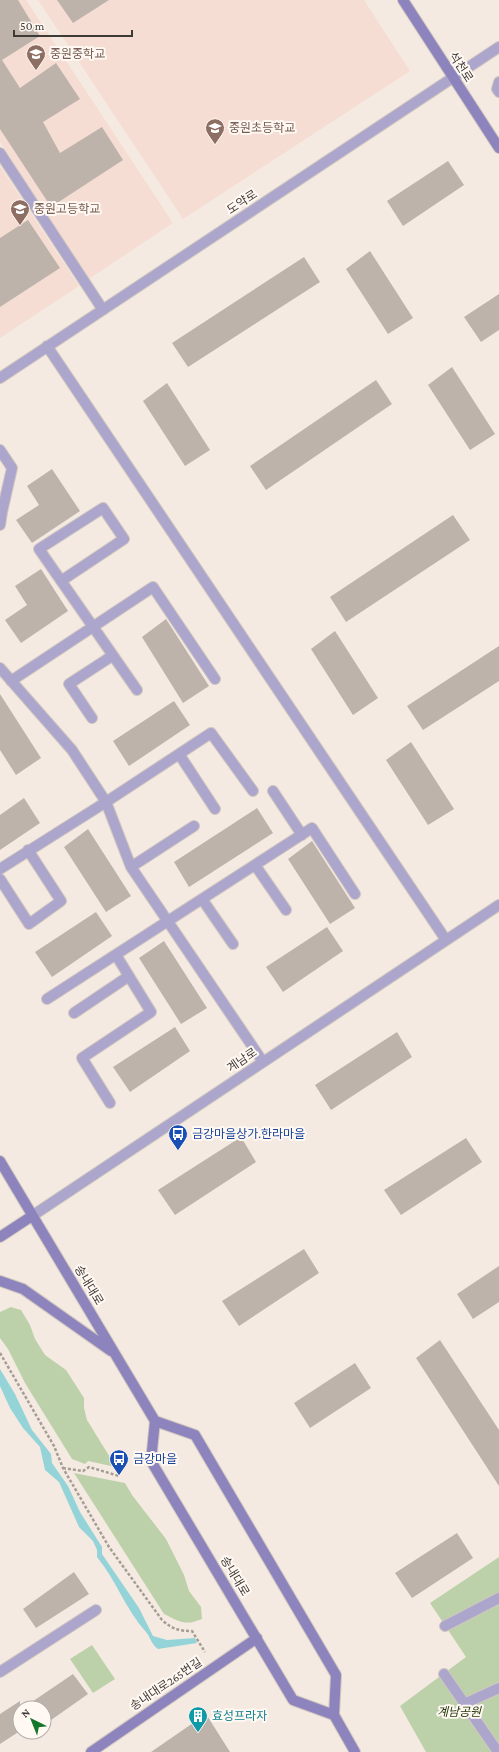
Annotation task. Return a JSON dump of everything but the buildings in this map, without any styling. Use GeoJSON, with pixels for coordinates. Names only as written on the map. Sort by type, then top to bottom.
{"type":"FeatureCollection","features":[{"type":"Feature","properties":{"kind":"street","name":"석천로"},"geometry":{"type":"LineString","coordinates":[[403,0],[499,148]]}},
{"type":"Feature","properties":{"kind":"street","name":"도약로"},"geometry":{"type":"LineString","coordinates":[[0,378],[499,47]]}},
{"type":"Feature","properties":{"kind":"street"},"geometry":{"type":"LineString","coordinates":[[499,82],[497,89],[499,92]]}},
{"type":"Feature","properties":{"kind":"street"},"geometry":{"type":"LineString","coordinates":[[0,153],[103,310]]}},
{"type":"Feature","properties":{"kind":"street"},"geometry":{"type":"LineString","coordinates":[[47,346],[446,940]]}},
{"type":"Feature","properties":{"kind":"street"},"geometry":{"type":"LineString","coordinates":[[0,450],[12,468],[1,510],[0,525]]}},
{"type":"Feature","properties":{"kind":"street"},"geometry":{"type":"LineString","coordinates":[[61,581],[124,539],[103,508],[39,549],[112,656],[137,690]]}},
{"type":"Feature","properties":{"kind":"street"},"geometry":{"type":"LineString","coordinates":[[11,681],[153,587],[215,679]]}},
{"type":"Feature","properties":{"kind":"street"},"geometry":{"type":"LineString","coordinates":[[92,718],[69,684],[112,656]]}},
{"type":"Feature","properties":{"kind":"street"},"geometry":{"type":"LineString","coordinates":[[0,668],[72,750],[106,802],[131,867],[263,1062]]}},
{"type":"Feature","properties":{"kind":"street"},"geometry":{"type":"LineString","coordinates":[[0,869],[211,733],[253,791]]}},
{"type":"Feature","properties":{"kind":"street"},"geometry":{"type":"LineString","coordinates":[[179,754],[215,809]]}},
{"type":"Feature","properties":{"kind":"street"},"geometry":{"type":"LineString","coordinates":[[273,791],[302,835]]}},
{"type":"Feature","properties":{"kind":"street"},"geometry":{"type":"LineString","coordinates":[[131,867],[194,826]]}},
{"type":"Feature","properties":{"kind":"street"},"geometry":{"type":"LineString","coordinates":[[47,999],[312,828],[355,894]]}},
{"type":"Feature","properties":{"kind":"street"},"geometry":{"type":"LineString","coordinates":[[0,879],[29,924],[61,901],[28,850]]}},
{"type":"Feature","properties":{"kind":"street"},"geometry":{"type":"LineString","coordinates":[[255,865],[286,910]]}},
{"type":"Feature","properties":{"kind":"street"},"geometry":{"type":"LineString","coordinates":[[202,900],[233,944]]}},
{"type":"Feature","properties":{"kind":"street","name":"계남로"},"geometry":{"type":"LineString","coordinates":[[0,1237],[499,905]]}},
{"type":"Feature","properties":{"kind":"street"},"geometry":{"type":"LineString","coordinates":[[110,1103],[82,1058],[151,1012],[116,955]]}},
{"type":"Feature","properties":{"kind":"street"},"geometry":{"type":"LineString","coordinates":[[74,1013],[129,976]]}},
{"type":"Feature","properties":{"kind":"street","name":"송내대로"},"geometry":{"type":"LineString","coordinates":[[0,1161],[155,1421],[151,1461],[293,1700],[334,1715]]}},
{"type":"Feature","properties":{"kind":"street"},"geometry":{"type":"LineString","coordinates":[[0,1281],[23,1289],[114,1352]]}},
{"type":"Feature","properties":{"kind":"street"},"geometry":{"type":"LineString","coordinates":[[155,1421],[195,1435],[336,1675],[334,1715],[355,1752]]}},
{"type":"Feature","properties":{"kind":"street"},"geometry":{"type":"LineString","coordinates":[[445,1626],[499,1598]]}},
{"type":"Feature","properties":{"kind":"street"},"geometry":{"type":"LineString","coordinates":[[0,1672],[96,1610]]}},
{"type":"Feature","properties":{"kind":"street","name":"송내대로265번길"},"geometry":{"type":"LineString","coordinates":[[94,1751],[256,1638]]}},
{"type":"Feature","properties":{"kind":"street"},"geometry":{"type":"LineString","coordinates":[[444,1674],[498,1752]]}},
{"type":"Feature","properties":{"kind":"street"},"geometry":{"type":"LineString","coordinates":[[464,1704],[499,1688]]}},
{"type":"Feature","properties":{"kind":"path"},"geometry":{"type":"LineString","coordinates":[[0,1352],[54,1446],[63,1468],[109,1547],[162,1620],[171,1628],[179,1631],[192,1631],[205,1652]]}},
{"type":"Feature","properties":{"kind":"path"},"geometry":{"type":"LineString","coordinates":[[63,1468],[83,1471],[90,1467],[119,1476]]}},
{"type":"Feature","properties":{"kind":"shaded area","name":"중원중학교"},"geometry":{"type":"Polygon","coordinates":[[[0,0],[26,0],[173,223],[89,279],[0,142],[0,0]]]}},
{"type":"Feature","properties":{"kind":"shaded area","name":"중원초등학교"},"geometry":{"type":"Polygon","coordinates":[[[38,0],[364,0],[410,71],[183,219],[38,0]]]}},
{"type":"Feature","properties":{"kind":"shaded area","name":"중원고등학교"},"geometry":{"type":"Polygon","coordinates":[[[0,166],[79,286],[0,338],[0,166]]]}},
{"type":"Feature","properties":{"kind":"green space"},"geometry":{"type":"Polygon","coordinates":[[[11,1307],[21,1310],[30,1325],[35,1339],[45,1355],[66,1370],[84,1398],[84,1408],[87,1420],[111,1459],[111,1466],[88,1461],[85,1464],[72,1459],[25,1383],[8,1349],[0,1338],[0,1312],[11,1307]]]}},
{"type":"Feature","properties":{"kind":"green space"},"geometry":{"type":"Polygon","coordinates":[[[74,1473],[125,1483],[132,1495],[166,1539],[184,1575],[189,1591],[201,1607],[202,1619],[187,1623],[164,1614],[74,1473]]]}},
{"type":"Feature","properties":{"kind":"green space","name":"계남공원"},"geometry":{"type":"Polygon","coordinates":[[[499,1557],[499,1752],[426,1752],[400,1706],[466,1657],[430,1603],[499,1557]]]}},
{"type":"Feature","properties":{"kind":"green space"},"geometry":{"type":"Polygon","coordinates":[[[92,1645],[115,1679],[93,1693],[70,1659],[92,1645]]]}},
{"type":"Feature","properties":{"kind":"water"},"geometry":{"type":"Polygon","coordinates":[[[0,1369],[15,1394],[32,1430],[51,1454],[52,1463],[68,1486],[80,1512],[102,1547],[102,1554],[139,1608],[153,1636],[167,1640],[195,1638],[197,1643],[158,1649],[154,1645],[97,1557],[97,1550],[93,1541],[79,1527],[59,1482],[45,1470],[40,1447],[23,1428],[10,1408],[0,1386],[0,1369]]]}},
{"type":"Feature","properties":{"kind":"place","name":"중원중학교"},"geometry":{"type":"Point","coordinates":[36,71]}},
{"type":"Feature","properties":{"kind":"place","name":"중원초등학교"},"geometry":{"type":"Point","coordinates":[215,145]}},
{"type":"Feature","properties":{"kind":"place","name":"중원고등학교"},"geometry":{"type":"Point","coordinates":[20,226]}},
{"type":"Feature","properties":{"kind":"place","name":"금강마을상가.한라마을"},"geometry":{"type":"Point","coordinates":[178,1151]}},
{"type":"Feature","properties":{"kind":"place","name":"금강마을"},"geometry":{"type":"Point","coordinates":[119,1476]}},
{"type":"Feature","properties":{"kind":"place","name":"효성프라자"},"geometry":{"type":"Point","coordinates":[198,1733]}}]}
